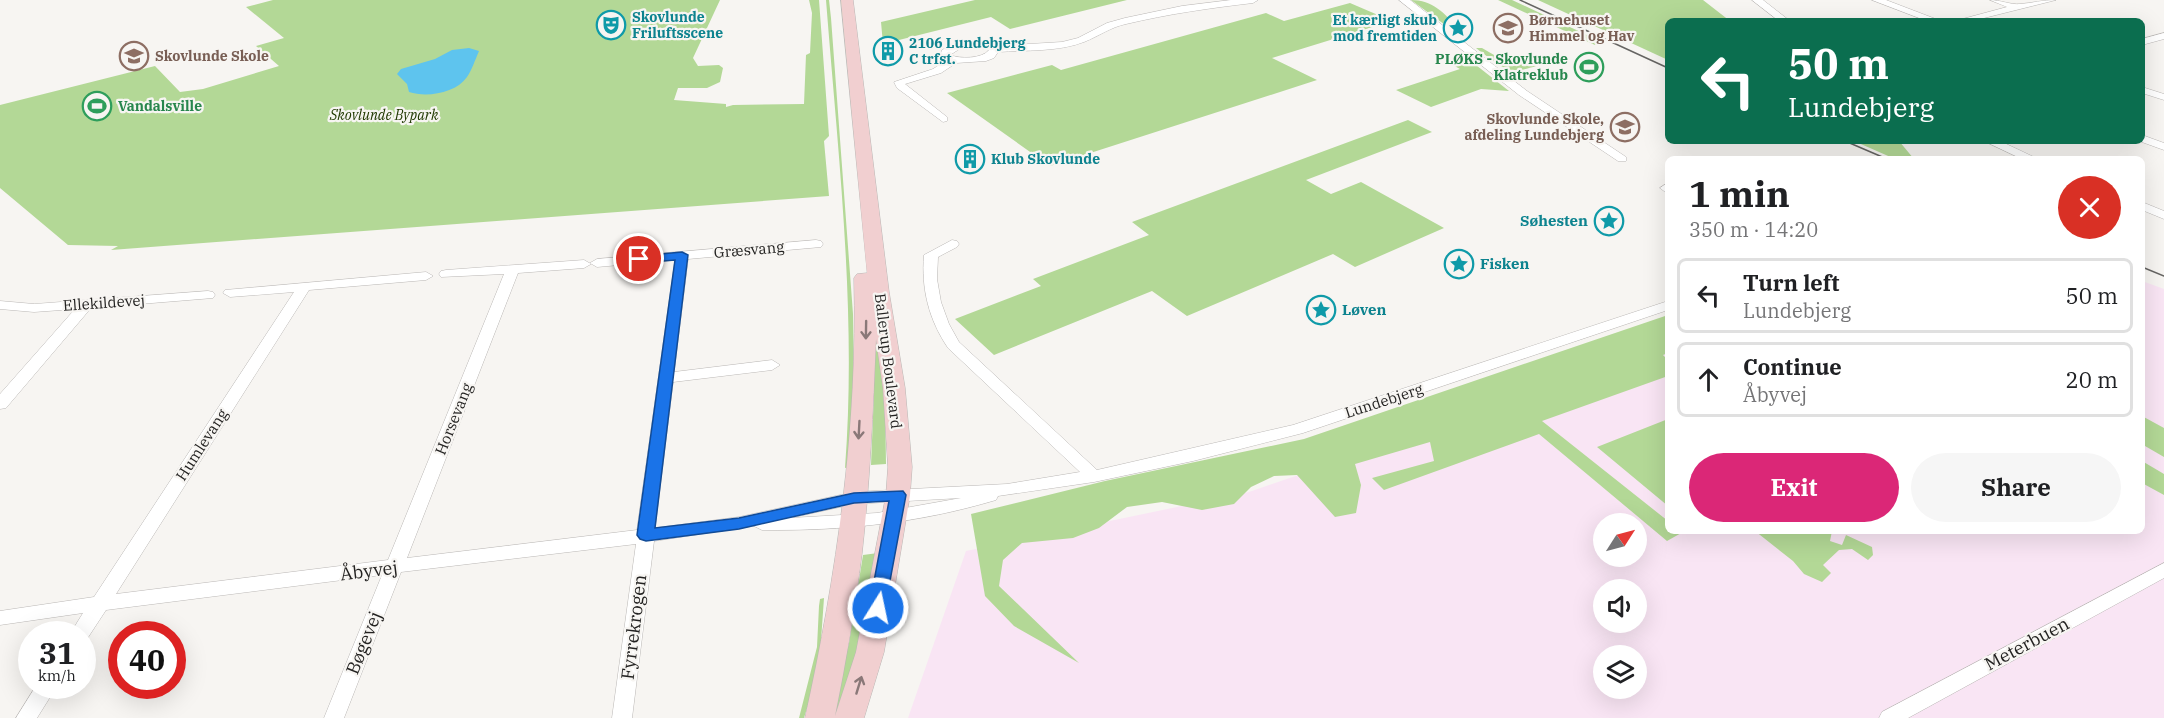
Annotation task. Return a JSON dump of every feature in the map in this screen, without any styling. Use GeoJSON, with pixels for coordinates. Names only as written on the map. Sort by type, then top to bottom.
{"type":"FeatureCollection","features":[{"type":"Feature","properties":{"kind":"street","name":"Ballerup Boulevard"},"geometry":{"type":"LineString","coordinates":[[820,718],[833,655],[852,523],[866,336],[866,300],[838,0]]}},
{"type":"Feature","properties":{"kind":"street","name":"Ballerup Boulevard"},"geometry":{"type":"LineString","coordinates":[[847,0],[879,292],[894,388],[900,467],[898,495],[870,652],[849,718]]}},
{"type":"Feature","properties":{"kind":"street"},"geometry":{"type":"LineString","coordinates":[[1182,9],[1185,5],[1205,0]]}},
{"type":"Feature","properties":{"kind":"street"},"geometry":{"type":"LineString","coordinates":[[995,49],[994,53],[982,59],[954,60],[945,56],[946,52],[957,45],[975,43],[995,49],[1050,45],[1048,40],[1075,33],[1091,35],[1110,25],[1148,16],[1221,2],[1253,0]]}},
{"type":"Feature","properties":{"kind":"street"},"geometry":{"type":"LineString","coordinates":[[1404,0],[1523,93],[1622,159]]}},
{"type":"Feature","properties":{"kind":"street"},"geometry":{"type":"LineString","coordinates":[[1757,0],[1781,18]]}},
{"type":"Feature","properties":{"kind":"street"},"geometry":{"type":"LineString","coordinates":[[1877,0],[1928,18]]}},
{"type":"Feature","properties":{"kind":"street"},"geometry":{"type":"LineString","coordinates":[[1995,0],[2018,8]]}},
{"type":"Feature","properties":{"kind":"street"},"geometry":{"type":"LineString","coordinates":[[1973,18],[2051,0]]}},
{"type":"Feature","properties":{"kind":"street"},"geometry":{"type":"LineString","coordinates":[[2145,41],[2164,36]]}},
{"type":"Feature","properties":{"kind":"street"},"geometry":{"type":"LineString","coordinates":[[943,119],[899,82],[937,71],[954,60]]}},
{"type":"Feature","properties":{"kind":"street"},"geometry":{"type":"LineString","coordinates":[[2145,91],[2164,97]]}},
{"type":"Feature","properties":{"kind":"street"},"geometry":{"type":"LineString","coordinates":[[2145,139],[2164,147]]}},
{"type":"Feature","properties":{"kind":"street"},"geometry":{"type":"LineString","coordinates":[[1997,144],[2025,156]]}},
{"type":"Feature","properties":{"kind":"street"},"geometry":{"type":"LineString","coordinates":[[2145,207],[2164,215]]}},
{"type":"Feature","properties":{"kind":"street","name":"Græsvang"},"geometry":{"type":"LineString","coordinates":[[513,269],[816,244]]}},
{"type":"Feature","properties":{"kind":"street"},"geometry":{"type":"LineString","coordinates":[[952,244],[931,255],[933,300],[940,326],[953,345],[1094,476]]}},
{"type":"Feature","properties":{"kind":"street"},"geometry":{"type":"LineString","coordinates":[[646,535],[682,255]]}},
{"type":"Feature","properties":{"kind":"street"},"geometry":{"type":"LineString","coordinates":[[446,274],[513,269]]}},
{"type":"Feature","properties":{"kind":"street","name":"Horsevang"},"geometry":{"type":"LineString","coordinates":[[395,568],[513,269]]}},
{"type":"Feature","properties":{"kind":"street"},"geometry":{"type":"LineString","coordinates":[[230,293],[426,276]]}},
{"type":"Feature","properties":{"kind":"street","name":"Humlevang"},"geometry":{"type":"LineString","coordinates":[[88,621],[304,287]]}},
{"type":"Feature","properties":{"kind":"street","name":"Ellekildevej"},"geometry":{"type":"LineString","coordinates":[[0,305],[34,308],[86,306],[208,295]]}},
{"type":"Feature","properties":{"kind":"street"},"geometry":{"type":"LineString","coordinates":[[0,404],[86,306]]}},
{"type":"Feature","properties":{"kind":"street","name":"Lundebjerg"},"geometry":{"type":"LineString","coordinates":[[854,498],[1007,490],[1094,476],[1193,455],[1297,429],[1665,306]]}},
{"type":"Feature","properties":{"kind":"street"},"geometry":{"type":"LineString","coordinates":[[666,378],[772,365]]}},
{"type":"Feature","properties":{"kind":"street","name":"Lundebjerg"},"geometry":{"type":"LineString","coordinates":[[852,523],[894,519],[962,505],[1007,490]]}},
{"type":"Feature","properties":{"kind":"street","name":"Åbyvej"},"geometry":{"type":"LineString","coordinates":[[0,618],[100,603],[395,568],[739,523],[854,498]]}},
{"type":"Feature","properties":{"kind":"street","name":"Åbyvej"},"geometry":{"type":"LineString","coordinates":[[739,523],[811,525],[852,523]]}},
{"type":"Feature","properties":{"kind":"street","name":"Fyrrekrogen"},"geometry":{"type":"LineString","coordinates":[[622,718],[646,535]]}},
{"type":"Feature","properties":{"kind":"street","name":"Bøgevej"},"geometry":{"type":"LineString","coordinates":[[334,718],[395,568]]}},
{"type":"Feature","properties":{"kind":"street","name":"Meterbuen"},"geometry":{"type":"LineString","coordinates":[[1889,718],[2164,570]]}},
{"type":"Feature","properties":{"kind":"street"},"geometry":{"type":"LineString","coordinates":[[26,718],[38,699]]}},
{"type":"Feature","properties":{"kind":"shaded area"},"geometry":{"type":"Polygon","coordinates":[[[2145,282],[2164,289],[2164,718],[908,718],[966,551],[1249,492],[1665,349],[1665,534],[2145,534],[2145,282]]]}},
{"type":"Feature","properties":{"kind":"green space","name":"Skovlunde Bypark"},"geometry":{"type":"Polygon","coordinates":[[[273,0],[720,0],[693,58],[698,66],[719,65],[723,68],[720,82],[707,88],[678,88],[674,100],[726,104],[726,107],[804,104],[806,55],[810,53],[812,13],[809,0],[819,0],[829,136],[824,141],[829,196],[111,250],[118,246],[68,245],[0,188],[0,105],[155,66],[180,92],[203,89],[279,66],[256,46],[284,38],[246,7],[273,0]]]}},
{"type":"Feature","properties":{"kind":"green space"},"geometry":{"type":"Polygon","coordinates":[[[826,0],[829,0],[831,18],[853,314],[854,377],[848,467],[845,468],[849,351],[847,292],[826,0]]]}},
{"type":"Feature","properties":{"kind":"green space"},"geometry":{"type":"Polygon","coordinates":[[[841,0],[844,0],[885,398],[886,464],[871,465],[874,392],[870,299],[841,0]]]}},
{"type":"Feature","properties":{"kind":"green space"},"geometry":{"type":"Polygon","coordinates":[[[975,0],[1127,0],[1010,29],[991,17],[883,44],[881,22],[975,0]]]}},
{"type":"Feature","properties":{"kind":"green space"},"geometry":{"type":"Polygon","coordinates":[[[1411,0],[1432,5],[1449,18],[1458,30],[1452,30],[1411,0]]]}},
{"type":"Feature","properties":{"kind":"green space"},"geometry":{"type":"Polygon","coordinates":[[[1498,0],[1512,0],[1604,43],[1595,45],[1498,0]]]}},
{"type":"Feature","properties":{"kind":"green space"},"geometry":{"type":"Polygon","coordinates":[[[1538,0],[1703,0],[1726,18],[1665,18],[1665,59],[1538,0]]]}},
{"type":"Feature","properties":{"kind":"green space"},"geometry":{"type":"Polygon","coordinates":[[[1350,3],[1392,21],[1272,58],[1317,80],[1050,166],[947,93],[1052,65],[1061,70],[1266,13],[1284,21],[1350,3]]]}},
{"type":"Feature","properties":{"kind":"green space"},"geometry":{"type":"Polygon","coordinates":[[[1476,48],[1482,48],[1513,66],[1548,57],[1555,60],[1513,70],[1498,64],[1476,48]]]}},
{"type":"Feature","properties":{"kind":"green space"},"geometry":{"type":"Polygon","coordinates":[[[1467,58],[1509,91],[1481,89],[1431,107],[1396,90],[1460,69],[1449,63],[1467,58]]]}},
{"type":"Feature","properties":{"kind":"green space"},"geometry":{"type":"Polygon","coordinates":[[[1408,120],[1432,132],[1306,180],[1331,194],[1361,182],[1444,228],[1355,267],[1333,254],[1187,316],[1152,291],[994,355],[955,319],[1041,286],[1033,279],[1149,235],[1132,222],[1408,120]]]}},
{"type":"Feature","properties":{"kind":"green space"},"geometry":{"type":"Polygon","coordinates":[[[1861,144],[1902,144],[1912,156],[1888,156],[1861,144]]]}},
{"type":"Feature","properties":{"kind":"green space"},"geometry":{"type":"Polygon","coordinates":[[[1665,316],[1665,354],[1663,355],[1665,357],[1665,377],[1542,421],[1665,519],[1665,534],[1679,534],[1667,541],[1647,524],[1647,513],[1634,513],[1539,434],[1384,490],[1372,478],[1434,461],[1430,442],[1355,464],[1361,485],[1356,513],[1335,517],[1297,475],[1274,476],[1251,487],[1234,504],[1202,510],[1162,502],[1127,507],[1099,528],[1073,538],[1022,543],[1003,560],[999,586],[1079,663],[1014,626],[985,596],[971,514],[1105,481],[1304,439],[1665,316]]]}},
{"type":"Feature","properties":{"kind":"green space"},"geometry":{"type":"Polygon","coordinates":[[[2145,418],[2164,428],[2164,457],[2145,446],[2145,418]]]}},
{"type":"Feature","properties":{"kind":"green space"},"geometry":{"type":"Polygon","coordinates":[[[1665,420],[1665,504],[1597,447],[1665,420]]]}},
{"type":"Feature","properties":{"kind":"green space"},"geometry":{"type":"Polygon","coordinates":[[[2145,463],[2164,474],[2164,495],[2145,485],[2145,463]]]}},
{"type":"Feature","properties":{"kind":"green space"},"geometry":{"type":"Polygon","coordinates":[[[1759,534],[1831,534],[1830,541],[1842,545],[1846,535],[1872,547],[1873,555],[1868,560],[1852,549],[1839,550],[1823,565],[1831,573],[1822,582],[1804,574],[1793,561],[1759,534]]]}},
{"type":"Feature","properties":{"kind":"green space"},"geometry":{"type":"Polygon","coordinates":[[[878,553],[874,580],[840,718],[831,718],[849,643],[863,555],[878,553]]]}},
{"type":"Feature","properties":{"kind":"green space"},"geometry":{"type":"Polygon","coordinates":[[[824,598],[819,669],[804,718],[799,718],[817,647],[820,599],[824,598]]]}},
{"type":"Feature","properties":{"kind":"water"},"geometry":{"type":"Polygon","coordinates":[[[469,48],[479,51],[467,77],[456,87],[441,93],[409,92],[407,84],[397,74],[401,69],[435,59],[452,50],[469,48]]]}},
{"type":"Feature","properties":{"kind":"tram line"},"geometry":{"type":"LineString","coordinates":[[1520,0],[1665,67]]}},
{"type":"Feature","properties":{"kind":"tram line"},"geometry":{"type":"LineString","coordinates":[[1852,144],[1880,156]]}},
{"type":"Feature","properties":{"kind":"tram line"},"geometry":{"type":"LineString","coordinates":[[2145,268],[2164,276]]}},
{"type":"Feature","properties":{"kind":"place","name":"Skovlunde Friluftsscene"},"geometry":{"type":"Point","coordinates":[611,25]}},
{"type":"Feature","properties":{"kind":"place","name":"Et kærligt skub mod fremtiden"},"geometry":{"type":"Point","coordinates":[1458,28]}},
{"type":"Feature","properties":{"kind":"place","name":"Børnehuset Himmel og Hav"},"geometry":{"type":"Point","coordinates":[1508,28]}},
{"type":"Feature","properties":{"kind":"place","name":"2106 Lundebjerg C trfst."},"geometry":{"type":"Point","coordinates":[888,51]}},
{"type":"Feature","properties":{"kind":"place","name":"Skovlunde Skole"},"geometry":{"type":"Point","coordinates":[134,56]}},
{"type":"Feature","properties":{"kind":"place","name":"PLØKS - Skovlunde Klatreklub"},"geometry":{"type":"Point","coordinates":[1589,67]}},
{"type":"Feature","properties":{"kind":"place","name":"Vandalsville"},"geometry":{"type":"Point","coordinates":[97,106]}},
{"type":"Feature","properties":{"kind":"place","name":"Skovlunde Skole, afdeling Lundebjerg"},"geometry":{"type":"Point","coordinates":[1625,127]}},
{"type":"Feature","properties":{"kind":"place","name":"Klub Skovlunde"},"geometry":{"type":"Point","coordinates":[970,159]}},
{"type":"Feature","properties":{"kind":"place","name":"Søhesten"},"geometry":{"type":"Point","coordinates":[1609,221]}},
{"type":"Feature","properties":{"kind":"place","name":"Fisken"},"geometry":{"type":"Point","coordinates":[1459,264]}},
{"type":"Feature","properties":{"kind":"place","name":"Løven"},"geometry":{"type":"Point","coordinates":[1321,310]}},
{"type":"Feature","properties":{"kind":"route"},"geometry":{"type":"LineString","coordinates":[[639,259],[682,255],[646,535],[739,523],[854,498],[898,495],[878,608]]}}]}
